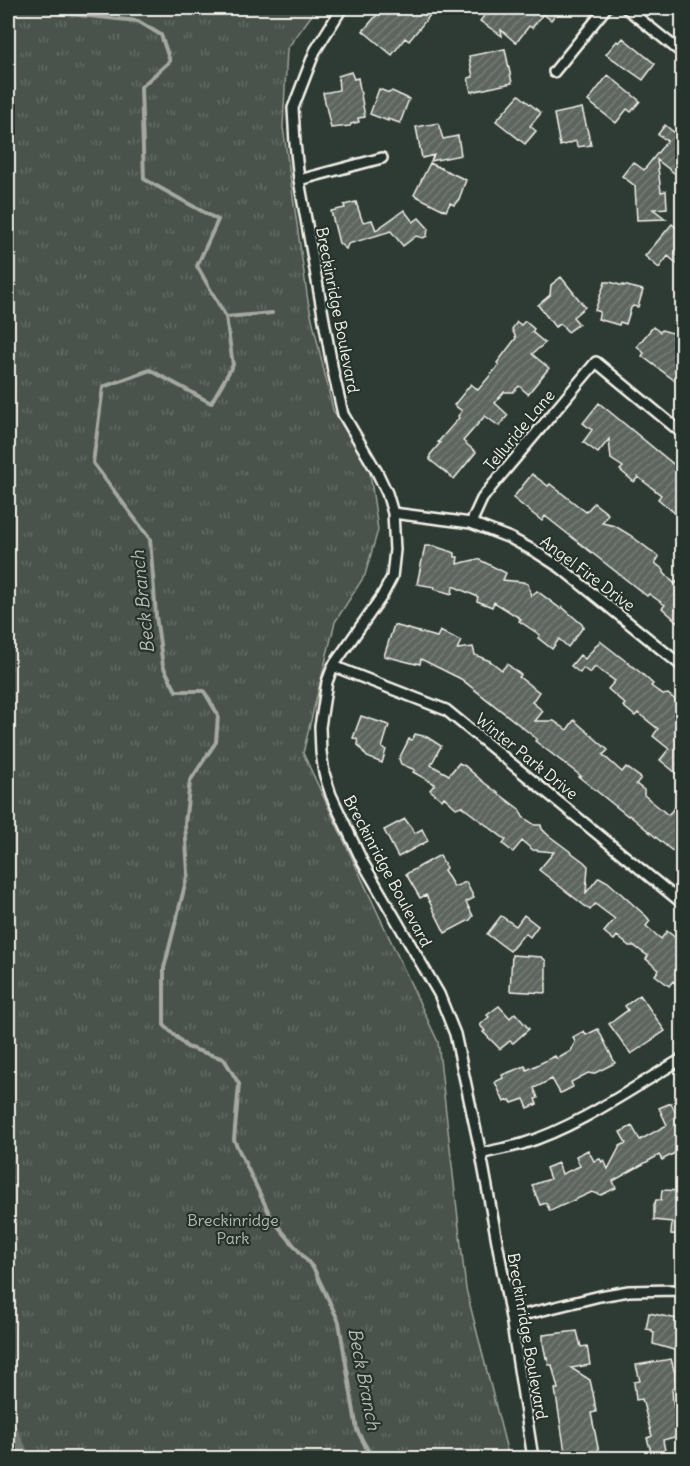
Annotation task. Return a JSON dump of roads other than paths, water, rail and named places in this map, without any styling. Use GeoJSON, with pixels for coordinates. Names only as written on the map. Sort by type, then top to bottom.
{"type":"FeatureCollection","features":[{"type":"Feature","properties":{"kind":"street","name":"Breckinridge Boulevard"},"geometry":{"type":"LineString","coordinates":[[342,8],[315,51],[293,108],[299,180],[343,414],[378,472],[393,513],[395,550],[392,577],[381,599],[333,666],[327,682],[320,727],[324,773],[362,861],[439,994],[455,1034],[481,1154],[511,1318],[533,1458]]}},
{"type":"Feature","properties":{"kind":"street"},"geometry":{"type":"LineString","coordinates":[[554,72],[606,8]]}},
{"type":"Feature","properties":{"kind":"street"},"geometry":{"type":"LineString","coordinates":[[626,8],[682,53]]}},
{"type":"Feature","properties":{"kind":"street"},"geometry":{"type":"LineString","coordinates":[[299,180],[382,158]]}},
{"type":"Feature","properties":{"kind":"street","name":"Telluride Lane"},"geometry":{"type":"LineString","coordinates":[[471,523],[492,486],[596,362],[682,433]]}},
{"type":"Feature","properties":{"kind":"street","name":"Angel Fire Drive"},"geometry":{"type":"LineString","coordinates":[[393,513],[471,523],[510,538],[537,552],[561,568],[682,666]]}},
{"type":"Feature","properties":{"kind":"street","name":"Winter Park Drive"},"geometry":{"type":"LineString","coordinates":[[333,666],[446,710],[464,722],[682,903]]}},
{"type":"Feature","properties":{"kind":"street"},"geometry":{"type":"LineString","coordinates":[[481,1154],[523,1143],[583,1117],[682,1059]]}},
{"type":"Feature","properties":{"kind":"street"},"geometry":{"type":"LineString","coordinates":[[511,1318],[629,1291],[682,1291]]}},
{"type":"Feature","properties":{"kind":"waterway","name":"Beck Branch"},"geometry":{"type":"LineString","coordinates":[[59,8],[59,13],[138,21],[161,35],[170,61],[141,87],[144,179],[218,220],[197,266],[226,317],[233,365],[211,403],[150,370],[103,387],[93,463],[150,539],[156,616],[163,666],[176,691],[204,691],[218,715],[216,742],[190,781],[185,824],[188,873],[164,968],[164,1025],[187,1047],[224,1059],[239,1084],[234,1140],[272,1219],[314,1269],[339,1322],[357,1430],[372,1458]]}},
{"type":"Feature","properties":{"kind":"waterway"},"geometry":{"type":"LineString","coordinates":[[226,317],[272,313]]}},
{"type":"Feature","properties":{"kind":"waterway"},"geometry":{"type":"LineString","coordinates":[[8,1434],[19,1458]]}},
{"type":"Feature","properties":{"kind":"park label","name":"Breckinridge Park"},"geometry":{"type":"Point","coordinates":[233,1229]}}]}
